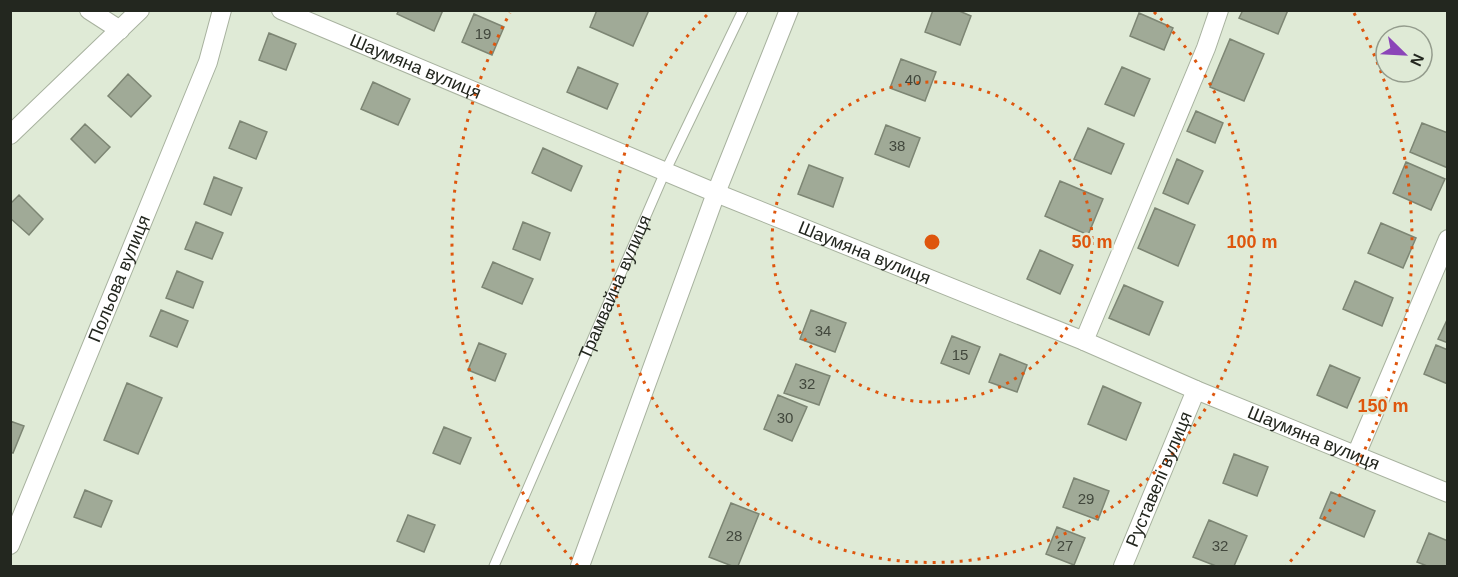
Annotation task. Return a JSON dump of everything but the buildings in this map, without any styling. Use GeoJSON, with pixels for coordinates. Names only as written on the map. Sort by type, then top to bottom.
{"type":"FeatureCollection","features":[{"type":"Feature","properties":{"kind":"street"},"geometry":{"type":"LineString","coordinates":[[89,10],[120,30]]}},
{"type":"Feature","properties":{"kind":"street"},"geometry":{"type":"LineString","coordinates":[[10,135],[140,10]]}},
{"type":"Feature","properties":{"kind":"street","name":"Польова вулиця"},"geometry":{"type":"LineString","coordinates":[[10,545],[208,62],[222,10]]}},
{"type":"Feature","properties":{"kind":"street","name":"Шаумяна вулиця"},"geometry":{"type":"LineString","coordinates":[[281,10],[665,172],[1084,341],[1196,390],[1448,493]]}},
{"type":"Feature","properties":{"kind":"street"},"geometry":{"type":"LineString","coordinates":[[580,567],[716,193],[789,10]]}},
{"type":"Feature","properties":{"kind":"street"},"geometry":{"type":"LineString","coordinates":[[1084,341],[1206,48],[1219,10]]}},
{"type":"Feature","properties":{"kind":"street"},"geometry":{"type":"LineString","coordinates":[[1356,455],[1448,239]]}},
{"type":"Feature","properties":{"kind":"street","name":"Руставелі вулиця"},"geometry":{"type":"LineString","coordinates":[[1123,567],[1196,390]]}},
{"type":"Feature","properties":{"kind":"lane","name":"Трамвайна вулиця"},"geometry":{"type":"LineString","coordinates":[[494,567],[665,172],[743,10]]}}]}
